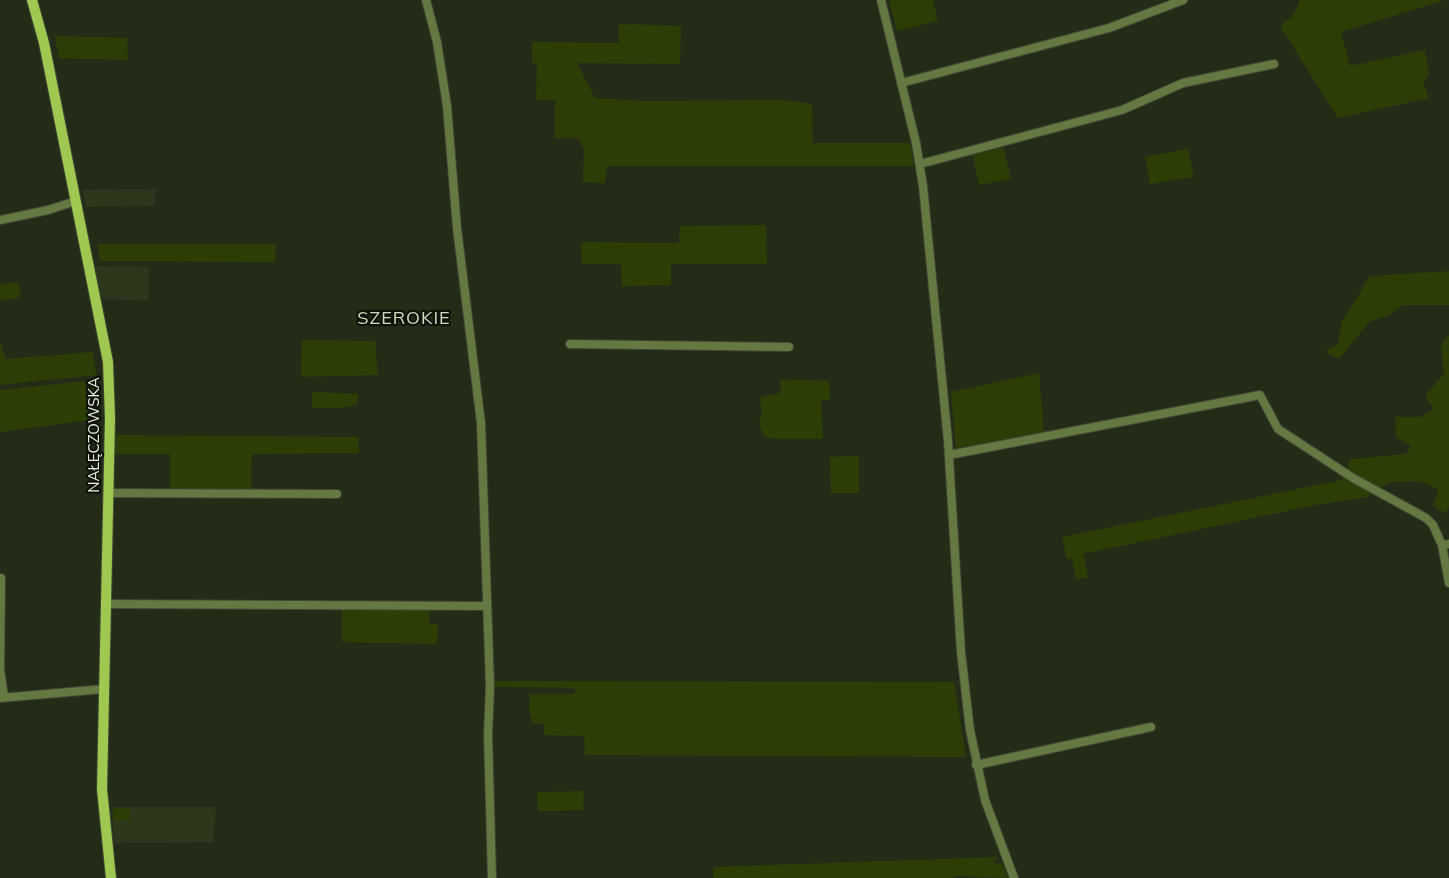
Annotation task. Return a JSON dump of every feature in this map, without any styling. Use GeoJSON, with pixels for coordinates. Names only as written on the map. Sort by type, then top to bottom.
{"type":"FeatureCollection","features":[{"type":"Feature","properties":{"kind":"main road","name":"NAŁĘCZOWSKA"},"geometry":{"type":"LineString","coordinates":[[32,0],[41,26],[108,362],[110,401],[102,804],[111,878]]}},
{"type":"Feature","properties":{"kind":"street"},"geometry":{"type":"LineString","coordinates":[[426,0],[437,42],[447,106],[457,228],[480,407],[490,688],[488,735],[492,878]]}},
{"type":"Feature","properties":{"kind":"street"},"geometry":{"type":"LineString","coordinates":[[881,0],[920,164],[949,455],[961,652],[976,765],[989,814],[1014,878]]}},
{"type":"Feature","properties":{"kind":"street"},"geometry":{"type":"LineString","coordinates":[[901,83],[1109,28],[1183,0]]}},
{"type":"Feature","properties":{"kind":"street"},"geometry":{"type":"LineString","coordinates":[[920,164],[1122,110],[1183,82],[1274,64]]}},
{"type":"Feature","properties":{"kind":"street"},"geometry":{"type":"LineString","coordinates":[[0,220],[48,210],[76,201]]}},
{"type":"Feature","properties":{"kind":"street"},"geometry":{"type":"LineString","coordinates":[[570,344],[790,347]]}},
{"type":"Feature","properties":{"kind":"street"},"geometry":{"type":"LineString","coordinates":[[949,455],[1260,395],[1264,399],[1273,424],[1278,429],[1353,478],[1426,518],[1433,525],[1445,545],[1449,582]]}},
{"type":"Feature","properties":{"kind":"street"},"geometry":{"type":"LineString","coordinates":[[108,493],[337,494]]}},
{"type":"Feature","properties":{"kind":"street"},"geometry":{"type":"LineString","coordinates":[[1,578],[0,669],[2,697],[104,689]]}},
{"type":"Feature","properties":{"kind":"street"},"geometry":{"type":"LineString","coordinates":[[106,604],[487,606]]}},
{"type":"Feature","properties":{"kind":"street"},"geometry":{"type":"LineString","coordinates":[[976,765],[1151,727]]}},
{"type":"Feature","properties":{"kind":"shaded area"},"geometry":{"type":"Polygon","coordinates":[[[156,189],[155,206],[86,207],[83,190],[156,189]]]}},
{"type":"Feature","properties":{"kind":"shaded area"},"geometry":{"type":"Polygon","coordinates":[[[94,266],[149,267],[148,301],[102,299],[94,266]]]}},
{"type":"Feature","properties":{"kind":"shaded area"},"geometry":{"type":"Polygon","coordinates":[[[112,807],[216,807],[213,842],[114,843],[112,807]]]}},
{"type":"Feature","properties":{"kind":"green space"},"geometry":{"type":"Polygon","coordinates":[[[889,0],[933,0],[938,21],[897,31],[889,0]]]}},
{"type":"Feature","properties":{"kind":"green space"},"geometry":{"type":"Polygon","coordinates":[[[1300,0],[1445,0],[1341,32],[1350,66],[1425,50],[1429,75],[1423,82],[1429,98],[1338,118],[1280,26],[1293,16],[1300,0]]]}},
{"type":"Feature","properties":{"kind":"green space"},"geometry":{"type":"Polygon","coordinates":[[[619,24],[681,26],[680,64],[577,63],[595,98],[645,101],[782,100],[812,104],[813,143],[910,143],[914,166],[607,166],[605,183],[583,182],[584,149],[578,138],[555,138],[555,100],[536,100],[537,63],[532,63],[532,42],[619,43],[619,24]]]}},
{"type":"Feature","properties":{"kind":"green space"},"geometry":{"type":"Polygon","coordinates":[[[55,36],[127,38],[128,60],[59,58],[55,36]]]}},
{"type":"Feature","properties":{"kind":"green space"},"geometry":{"type":"Polygon","coordinates":[[[1003,147],[1011,179],[979,185],[973,155],[1003,147]]]}},
{"type":"Feature","properties":{"kind":"green space"},"geometry":{"type":"Polygon","coordinates":[[[1188,149],[1194,177],[1150,184],[1145,157],[1188,149]]]}},
{"type":"Feature","properties":{"kind":"green space"},"geometry":{"type":"Polygon","coordinates":[[[766,225],[767,264],[671,264],[671,285],[622,286],[621,264],[582,264],[581,242],[679,243],[680,226],[766,225]]]}},
{"type":"Feature","properties":{"kind":"green space"},"geometry":{"type":"Polygon","coordinates":[[[98,244],[276,244],[275,262],[100,261],[98,244]]]}},
{"type":"Feature","properties":{"kind":"green space"},"geometry":{"type":"Polygon","coordinates":[[[1449,271],[1449,305],[1403,305],[1389,315],[1369,322],[1339,359],[1325,352],[1338,343],[1342,322],[1370,276],[1449,271]]]}},
{"type":"Feature","properties":{"kind":"green space"},"geometry":{"type":"Polygon","coordinates":[[[18,282],[21,297],[0,301],[0,284],[18,282]]]}},
{"type":"Feature","properties":{"kind":"green space"},"geometry":{"type":"Polygon","coordinates":[[[1449,335],[1449,507],[1444,514],[1433,505],[1439,489],[1419,481],[1389,482],[1367,497],[1315,505],[1083,554],[1088,577],[1076,579],[1072,558],[1067,559],[1062,537],[1342,480],[1351,459],[1406,454],[1411,446],[1396,437],[1395,417],[1421,417],[1434,409],[1425,396],[1444,374],[1441,345],[1449,335]]]}},
{"type":"Feature","properties":{"kind":"green space"},"geometry":{"type":"Polygon","coordinates":[[[302,340],[375,341],[378,375],[301,377],[302,340]]]}},
{"type":"Feature","properties":{"kind":"green space"},"geometry":{"type":"Polygon","coordinates":[[[0,342],[6,359],[93,352],[96,375],[0,385],[0,342]]]}},
{"type":"Feature","properties":{"kind":"green space"},"geometry":{"type":"Polygon","coordinates":[[[1039,373],[1044,432],[956,448],[951,392],[1039,373]]]}},
{"type":"Feature","properties":{"kind":"green space"},"geometry":{"type":"Polygon","coordinates":[[[781,379],[829,381],[830,400],[821,400],[823,439],[777,439],[764,437],[759,423],[762,414],[760,397],[780,393],[781,379]]]}},
{"type":"Feature","properties":{"kind":"green space"},"geometry":{"type":"Polygon","coordinates":[[[97,380],[98,419],[0,432],[0,390],[97,380]]]}},
{"type":"Feature","properties":{"kind":"green space"},"geometry":{"type":"Polygon","coordinates":[[[312,392],[358,394],[357,405],[341,408],[312,408],[312,392]]]}},
{"type":"Feature","properties":{"kind":"green space"},"geometry":{"type":"Polygon","coordinates":[[[115,435],[358,437],[359,453],[252,454],[251,491],[170,488],[170,454],[114,454],[115,435]]]}},
{"type":"Feature","properties":{"kind":"green space"},"geometry":{"type":"Polygon","coordinates":[[[859,456],[859,493],[831,493],[830,457],[859,456]]]}},
{"type":"Feature","properties":{"kind":"green space"},"geometry":{"type":"Polygon","coordinates":[[[342,608],[430,608],[429,622],[438,625],[437,644],[342,642],[342,608]]]}},
{"type":"Feature","properties":{"kind":"green space"},"geometry":{"type":"Polygon","coordinates":[[[494,681],[954,682],[966,757],[585,755],[584,736],[544,735],[544,724],[533,723],[529,712],[530,694],[575,694],[575,688],[494,687],[494,681]]]}},
{"type":"Feature","properties":{"kind":"green space"},"geometry":{"type":"Polygon","coordinates":[[[584,791],[583,810],[538,811],[537,792],[584,791]]]}},
{"type":"Feature","properties":{"kind":"green space"},"geometry":{"type":"Polygon","coordinates":[[[113,808],[130,808],[130,821],[113,821],[113,808]]]}},
{"type":"Feature","properties":{"kind":"green space"},"geometry":{"type":"Polygon","coordinates":[[[1000,857],[993,861],[996,865],[1002,863],[1008,878],[957,876],[953,878],[713,878],[714,867],[1000,857]]]}},
{"type":"Feature","properties":{"kind":"district","name":"SZEROKIE"},"geometry":{"type":"Point","coordinates":[404,319]}}]}
